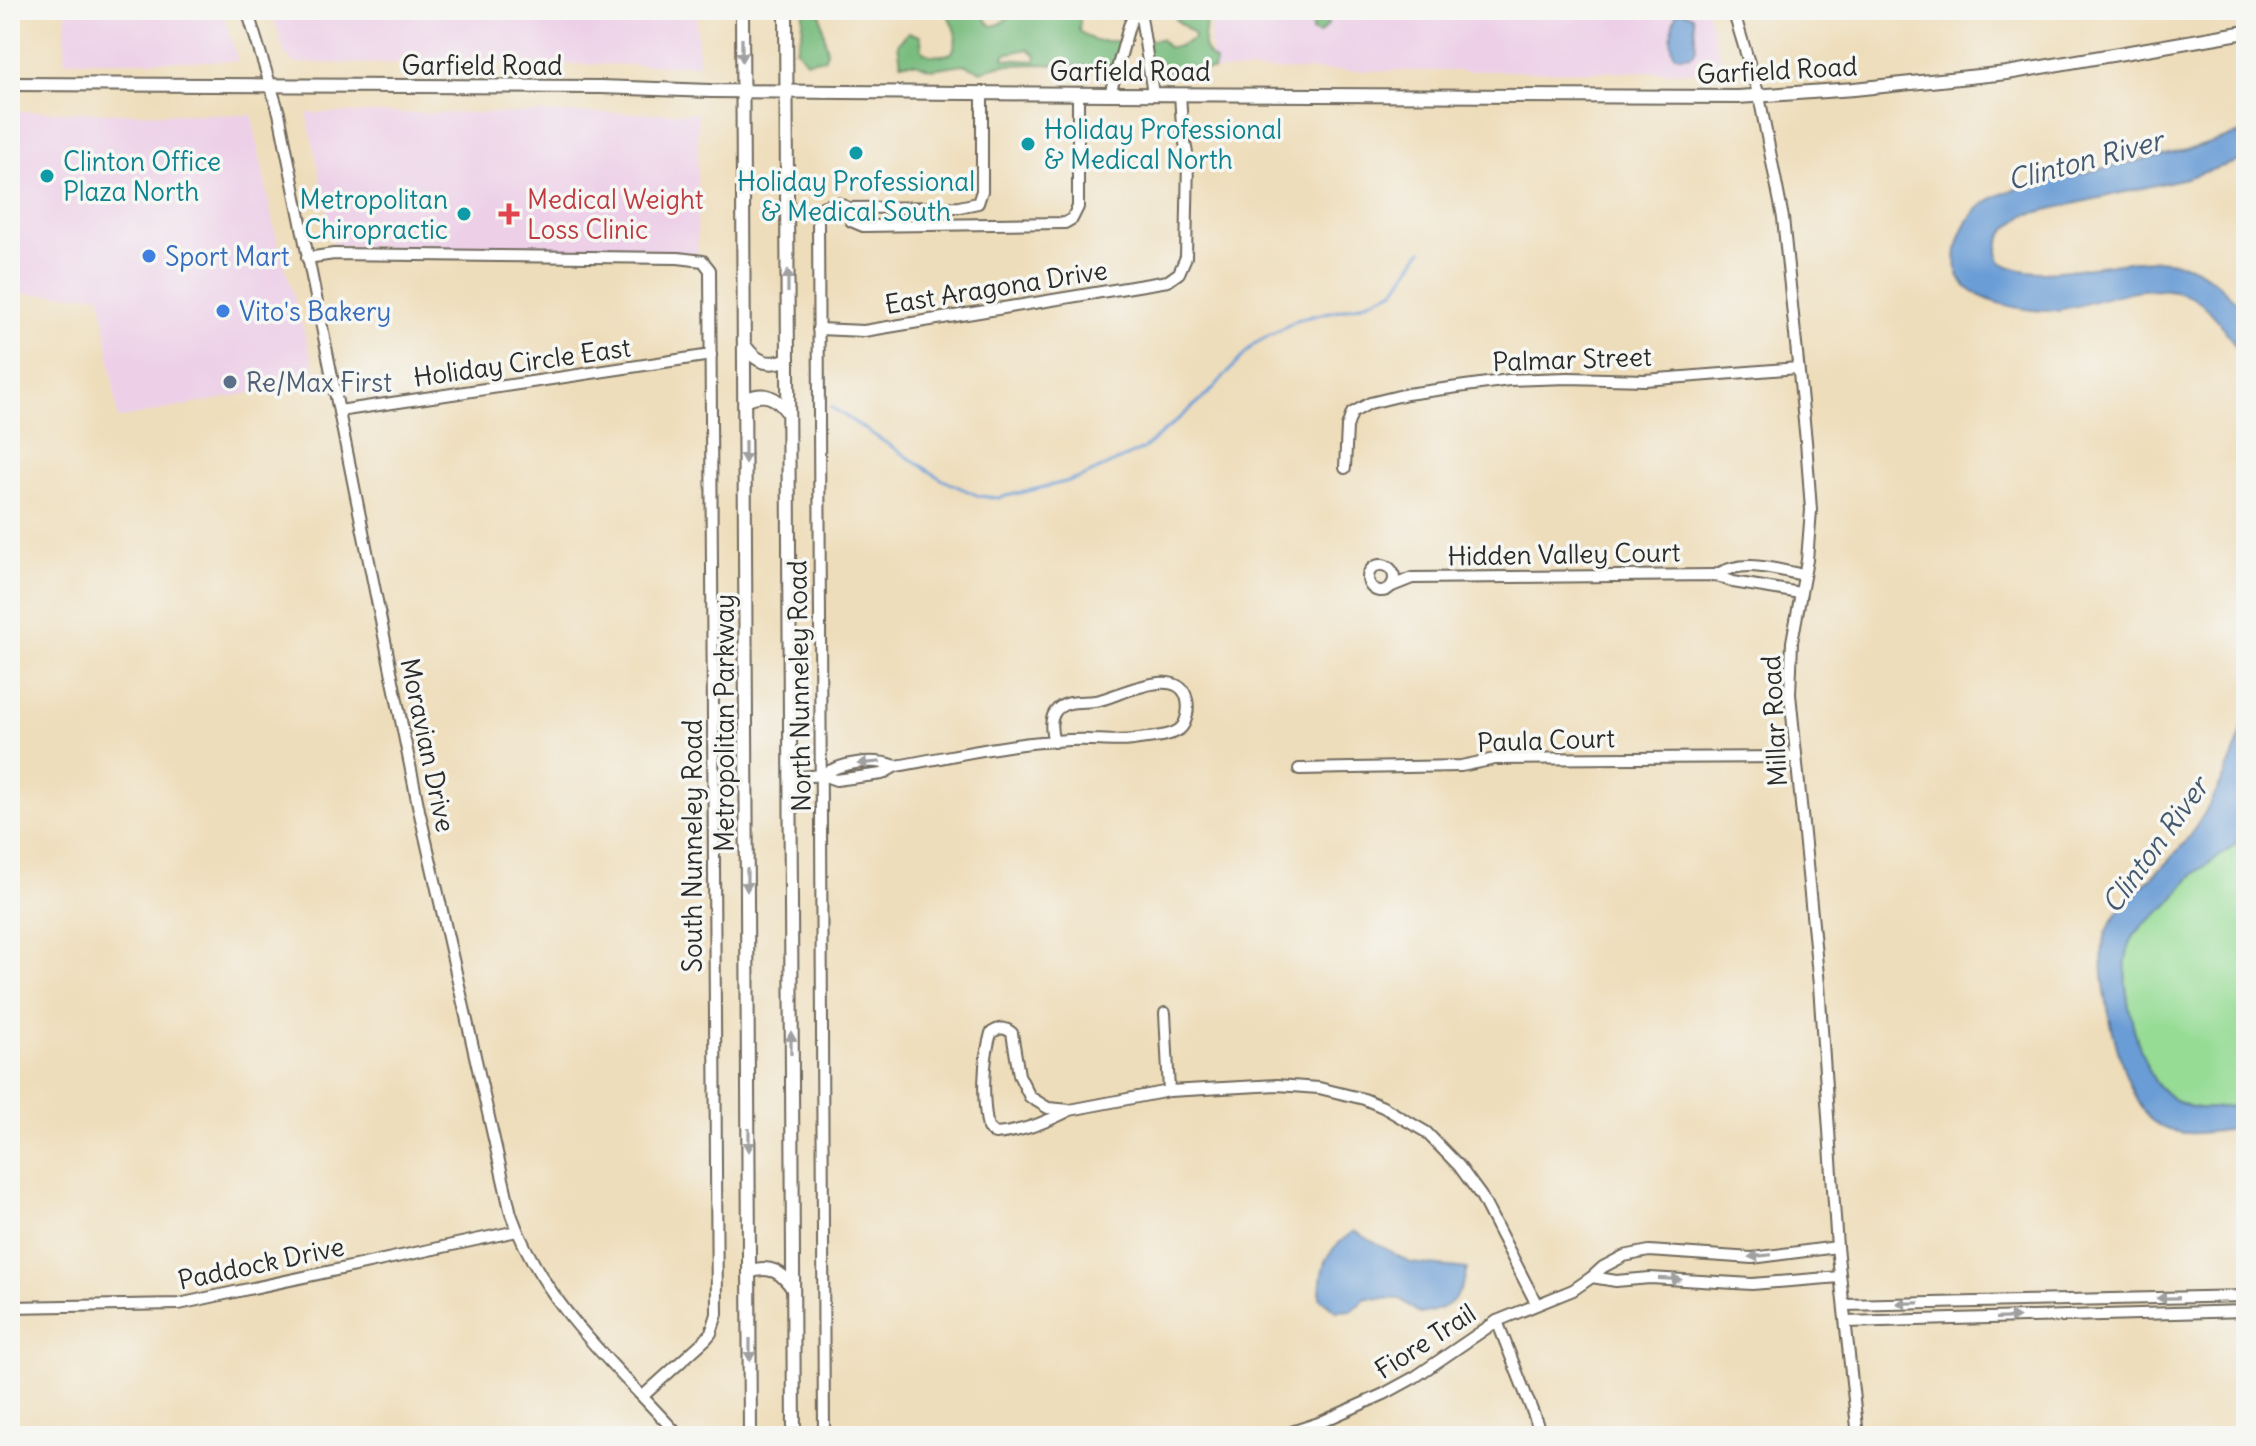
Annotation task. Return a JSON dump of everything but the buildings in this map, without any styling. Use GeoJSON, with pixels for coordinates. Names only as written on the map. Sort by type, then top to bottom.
{"type":"FeatureCollection","features":[{"type":"Feature","properties":{"kind":"main road","name":"Metropolitan Parkway"},"geometry":{"type":"LineString","coordinates":[[742,10],[750,1436]]}},
{"type":"Feature","properties":{"kind":"main road"},"geometry":{"type":"LineString","coordinates":[[786,10],[794,1436]]}},
{"type":"Feature","properties":{"kind":"main road","name":"Garfield Road"},"geometry":{"type":"LineString","coordinates":[[10,84],[666,88],[786,92],[1759,96],[2007,73],[2246,32]]}},
{"type":"Feature","properties":{"kind":"main road"},"geometry":{"type":"LineString","coordinates":[[745,346],[755,358],[766,363],[788,359]]}},
{"type":"Feature","properties":{"kind":"main road"},"geometry":{"type":"LineString","coordinates":[[745,400],[757,395],[769,395],[781,403],[788,413]]}},
{"type":"Feature","properties":{"kind":"main road"},"geometry":{"type":"LineString","coordinates":[[749,1272],[762,1268],[775,1270],[786,1278],[793,1289]]}},
{"type":"Feature","properties":{"kind":"street","name":"Moravian Drive"},"geometry":{"type":"LineString","coordinates":[[247,10],[273,86],[419,810],[506,1197],[531,1262],[550,1291],[679,1436]]}},
{"type":"Feature","properties":{"kind":"street"},"geometry":{"type":"LineString","coordinates":[[1138,10],[1153,94]]}},
{"type":"Feature","properties":{"kind":"street"},"geometry":{"type":"LineString","coordinates":[[1110,94],[1129,26],[1138,10]]}},
{"type":"Feature","properties":{"kind":"street","name":"Millar Road"},"geometry":{"type":"LineString","coordinates":[[1733,10],[1759,96],[1783,218],[1811,510],[1789,668],[1819,985],[1837,1247],[1858,1436]]}},
{"type":"Feature","properties":{"kind":"street","name":"North Nunneley Road"},"geometry":{"type":"LineString","coordinates":[[824,1436],[818,215],[824,206],[838,203],[849,208],[959,207],[978,203],[982,191],[982,92]]}},
{"type":"Feature","properties":{"kind":"street"},"geometry":{"type":"LineString","coordinates":[[849,208],[851,221],[863,226],[1055,225],[1072,219],[1078,207],[1078,93]]}},
{"type":"Feature","properties":{"kind":"street","name":"East Aragona Drive"},"geometry":{"type":"LineString","coordinates":[[818,329],[864,331],[1168,281],[1179,273],[1186,257],[1188,159],[1180,94]]}},
{"type":"Feature","properties":{"kind":"street","name":"South Nunneley Road"},"geometry":{"type":"LineString","coordinates":[[307,258],[334,254],[678,258],[697,259],[707,265],[711,276],[717,1314],[706,1339],[643,1396]]}},
{"type":"Feature","properties":{"kind":"street","name":"Holiday Circle East"},"geometry":{"type":"LineString","coordinates":[[339,411],[711,355]]}},
{"type":"Feature","properties":{"kind":"street","name":"Palmar Street"},"geometry":{"type":"LineString","coordinates":[[1345,468],[1347,427],[1352,413],[1370,403],[1407,394],[1509,380],[1645,380],[1798,368]]}},
{"type":"Feature","properties":{"kind":"street","name":"Hidden Valley Court"},"geometry":{"type":"LineString","coordinates":[[1715,575],[1730,566],[1741,564],[1804,575]]}},
{"type":"Feature","properties":{"kind":"street"},"geometry":{"type":"LineString","coordinates":[[1379,565],[1391,570],[1394,578],[1392,586],[1376,591],[1369,585],[1371,569],[1379,565]]}},
{"type":"Feature","properties":{"kind":"street"},"geometry":{"type":"LineString","coordinates":[[1765,587],[1769,568]]}},
{"type":"Feature","properties":{"kind":"street","name":"Hidden Valley Court"},"geometry":{"type":"LineString","coordinates":[[1391,570],[1412,578]]}},
{"type":"Feature","properties":{"kind":"street","name":"Hidden Valley Court"},"geometry":{"type":"LineString","coordinates":[[1392,586],[1412,578],[1715,575],[1733,582],[1800,593]]}},
{"type":"Feature","properties":{"kind":"street"},"geometry":{"type":"LineString","coordinates":[[790,778],[822,775],[836,780],[882,774],[896,766],[1054,742],[1117,742],[1166,734],[1180,729],[1184,724],[1187,698],[1183,690],[1168,683],[1149,683],[1099,701],[1064,704],[1052,718],[1054,742]]}},
{"type":"Feature","properties":{"kind":"street","name":"Paula Court"},"geometry":{"type":"LineString","coordinates":[[1299,769],[1461,766],[1495,759],[1796,757]]}},
{"type":"Feature","properties":{"kind":"street"},"geometry":{"type":"LineString","coordinates":[[1165,1013],[1169,1091]]}},
{"type":"Feature","properties":{"kind":"street"},"geometry":{"type":"LineString","coordinates":[[1070,1110],[1049,1121],[1005,1133],[995,1134],[988,1128],[985,1097],[987,1044],[991,1033],[999,1028],[1012,1033],[1019,1075],[1030,1097],[1048,1108],[1070,1110],[1169,1091],[1299,1085],[1364,1099],[1415,1124],[1440,1145],[1481,1196],[1536,1303]]}},
{"type":"Feature","properties":{"kind":"street","name":"Paddock Drive"},"geometry":{"type":"LineString","coordinates":[[10,1307],[179,1304],[517,1231]]}},
{"type":"Feature","properties":{"kind":"street","name":"Fiore Trail"},"geometry":{"type":"LineString","coordinates":[[1279,1436],[1330,1419],[1384,1394],[1451,1354],[1497,1321],[1573,1290],[1603,1267],[1624,1256],[1649,1251],[1752,1258],[1837,1247]]}},
{"type":"Feature","properties":{"kind":"street"},"geometry":{"type":"LineString","coordinates":[[1592,1277],[1616,1281],[1650,1278],[1752,1284],[1840,1277]]}},
{"type":"Feature","properties":{"kind":"street"},"geometry":{"type":"LineString","coordinates":[[1844,1305],[2246,1296]]}},
{"type":"Feature","properties":{"kind":"street"},"geometry":{"type":"LineString","coordinates":[[2069,1300],[2069,1316]]}},
{"type":"Feature","properties":{"kind":"street"},"geometry":{"type":"LineString","coordinates":[[1967,1302],[1968,1319]]}},
{"type":"Feature","properties":{"kind":"street"},"geometry":{"type":"LineString","coordinates":[[1846,1322],[2246,1311]]}},
{"type":"Feature","properties":{"kind":"street"},"geometry":{"type":"LineString","coordinates":[[1497,1321],[1542,1436]]}},
{"type":"Feature","properties":{"kind":"shaded area"},"geometry":{"type":"Polygon","coordinates":[[[66,10],[222,10],[238,61],[64,61],[66,10]]]}},
{"type":"Feature","properties":{"kind":"shaded area"},"geometry":{"type":"Polygon","coordinates":[[[271,10],[697,10],[698,65],[295,63],[285,55],[271,10]]]}},
{"type":"Feature","properties":{"kind":"shaded area"},"geometry":{"type":"Polygon","coordinates":[[[1210,10],[1707,10],[1724,72],[1211,70],[1210,10]]]}},
{"type":"Feature","properties":{"kind":"shaded area"},"geometry":{"type":"Polygon","coordinates":[[[10,111],[252,115],[274,228],[318,380],[118,419],[101,295],[10,294],[10,111]]]}},
{"type":"Feature","properties":{"kind":"shaded area"},"geometry":{"type":"Polygon","coordinates":[[[307,113],[698,113],[697,254],[334,246],[307,113]]]}},
{"type":"Feature","properties":{"kind":"green space"},"geometry":{"type":"Polygon","coordinates":[[[804,10],[820,10],[827,52],[824,59],[806,61],[796,48],[802,33],[804,10]]]}},
{"type":"Feature","properties":{"kind":"green space"},"geometry":{"type":"Polygon","coordinates":[[[946,10],[988,10],[985,20],[992,26],[1010,16],[1004,10],[1081,10],[1079,31],[1095,41],[1119,41],[1125,60],[1102,67],[1002,65],[981,71],[964,64],[931,69],[915,63],[901,63],[898,44],[908,32],[920,36],[922,49],[927,54],[952,53],[956,35],[946,10]],[[1028,49],[1005,54],[1004,59],[1035,61],[1036,55],[1028,49]]]}},
{"type":"Feature","properties":{"kind":"green space"},"geometry":{"type":"Polygon","coordinates":[[[1176,10],[1203,11],[1204,44],[1216,62],[1213,70],[1186,69],[1168,73],[1154,62],[1145,60],[1150,40],[1161,39],[1167,47],[1176,47],[1194,39],[1193,33],[1176,20],[1176,10]]]}},
{"type":"Feature","properties":{"kind":"green space"},"geometry":{"type":"Polygon","coordinates":[[[1313,10],[1328,10],[1328,25],[1319,34],[1312,31],[1313,10]]]}},
{"type":"Feature","properties":{"kind":"green space"},"geometry":{"type":"Polygon","coordinates":[[[2246,831],[2246,1105],[2192,1107],[2162,1090],[2146,1065],[2130,1010],[2127,955],[2134,935],[2142,926],[2170,903],[2194,874],[2228,850],[2246,831]]]}},
{"type":"Feature","properties":{"kind":"water"},"geometry":{"type":"Polygon","coordinates":[[[1682,11],[1693,16],[1696,48],[1692,55],[1679,56],[1672,49],[1673,23],[1676,14],[1682,11]]]}},
{"type":"Feature","properties":{"kind":"water"},"geometry":{"type":"Polygon","coordinates":[[[2246,131],[2246,159],[2186,178],[2025,215],[2003,234],[1998,253],[2000,261],[2017,269],[2038,272],[2137,261],[2161,261],[2192,267],[2218,284],[2246,312],[2246,365],[2212,313],[2182,293],[2151,289],[2135,291],[2045,311],[1998,303],[1970,290],[1961,281],[1956,262],[1962,233],[1974,213],[1992,198],[2027,186],[2190,149],[2246,131]]]}},
{"type":"Feature","properties":{"kind":"water"},"geometry":{"type":"Polygon","coordinates":[[[2246,716],[2246,831],[2228,850],[2194,874],[2170,903],[2142,926],[2134,935],[2127,955],[2127,990],[2134,1029],[2146,1065],[2159,1086],[2175,1100],[2192,1107],[2246,1105],[2246,1128],[2182,1133],[2151,1120],[2131,1087],[2121,1062],[2108,1007],[2102,958],[2104,941],[2115,916],[2173,856],[2196,826],[2227,771],[2246,716]]]}},
{"type":"Feature","properties":{"kind":"water"},"geometry":{"type":"Polygon","coordinates":[[[1354,1231],[1411,1263],[1467,1269],[1457,1295],[1446,1306],[1420,1314],[1400,1299],[1366,1298],[1353,1310],[1336,1311],[1320,1298],[1324,1266],[1326,1258],[1337,1245],[1354,1231]]]}},
{"type":"Feature","properties":{"kind":"waterway"},"geometry":{"type":"LineString","coordinates":[[831,407],[943,480],[979,496],[998,498],[1078,479],[1143,449],[1208,394],[1254,344],[1299,319],[1357,306],[1395,290],[1422,250]]}},
{"type":"Feature","properties":{"kind":"place","name":"Holiday Professional & Medical North"},"geometry":{"type":"Point","coordinates":[1028,144]}},
{"type":"Feature","properties":{"kind":"place","name":"Holiday Professional & Medical South"},"geometry":{"type":"Point","coordinates":[856,153]}},
{"type":"Feature","properties":{"kind":"place","name":"Clinton Office Plaza North"},"geometry":{"type":"Point","coordinates":[47,176]}},
{"type":"Feature","properties":{"kind":"place","name":"Metropolitan Chiropractic"},"geometry":{"type":"Point","coordinates":[464,214]}},
{"type":"Feature","properties":{"kind":"place","name":"Medical Weight Loss Clinic"},"geometry":{"type":"Point","coordinates":[509,214]}},
{"type":"Feature","properties":{"kind":"place","name":"Sport Mart"},"geometry":{"type":"Point","coordinates":[149,256]}},
{"type":"Feature","properties":{"kind":"place","name":"Vito's Bakery"},"geometry":{"type":"Point","coordinates":[223,311]}},
{"type":"Feature","properties":{"kind":"place","name":"Re/Max First"},"geometry":{"type":"Point","coordinates":[230,382]}},
{"type":"Feature","properties":{"kind":"water label","name":"Clinton River"},"geometry":{"type":"Point","coordinates":[2085,160]}},
{"type":"Feature","properties":{"kind":"water label","name":"Clinton River"},"geometry":{"type":"Point","coordinates":[2155,845]}}]}
